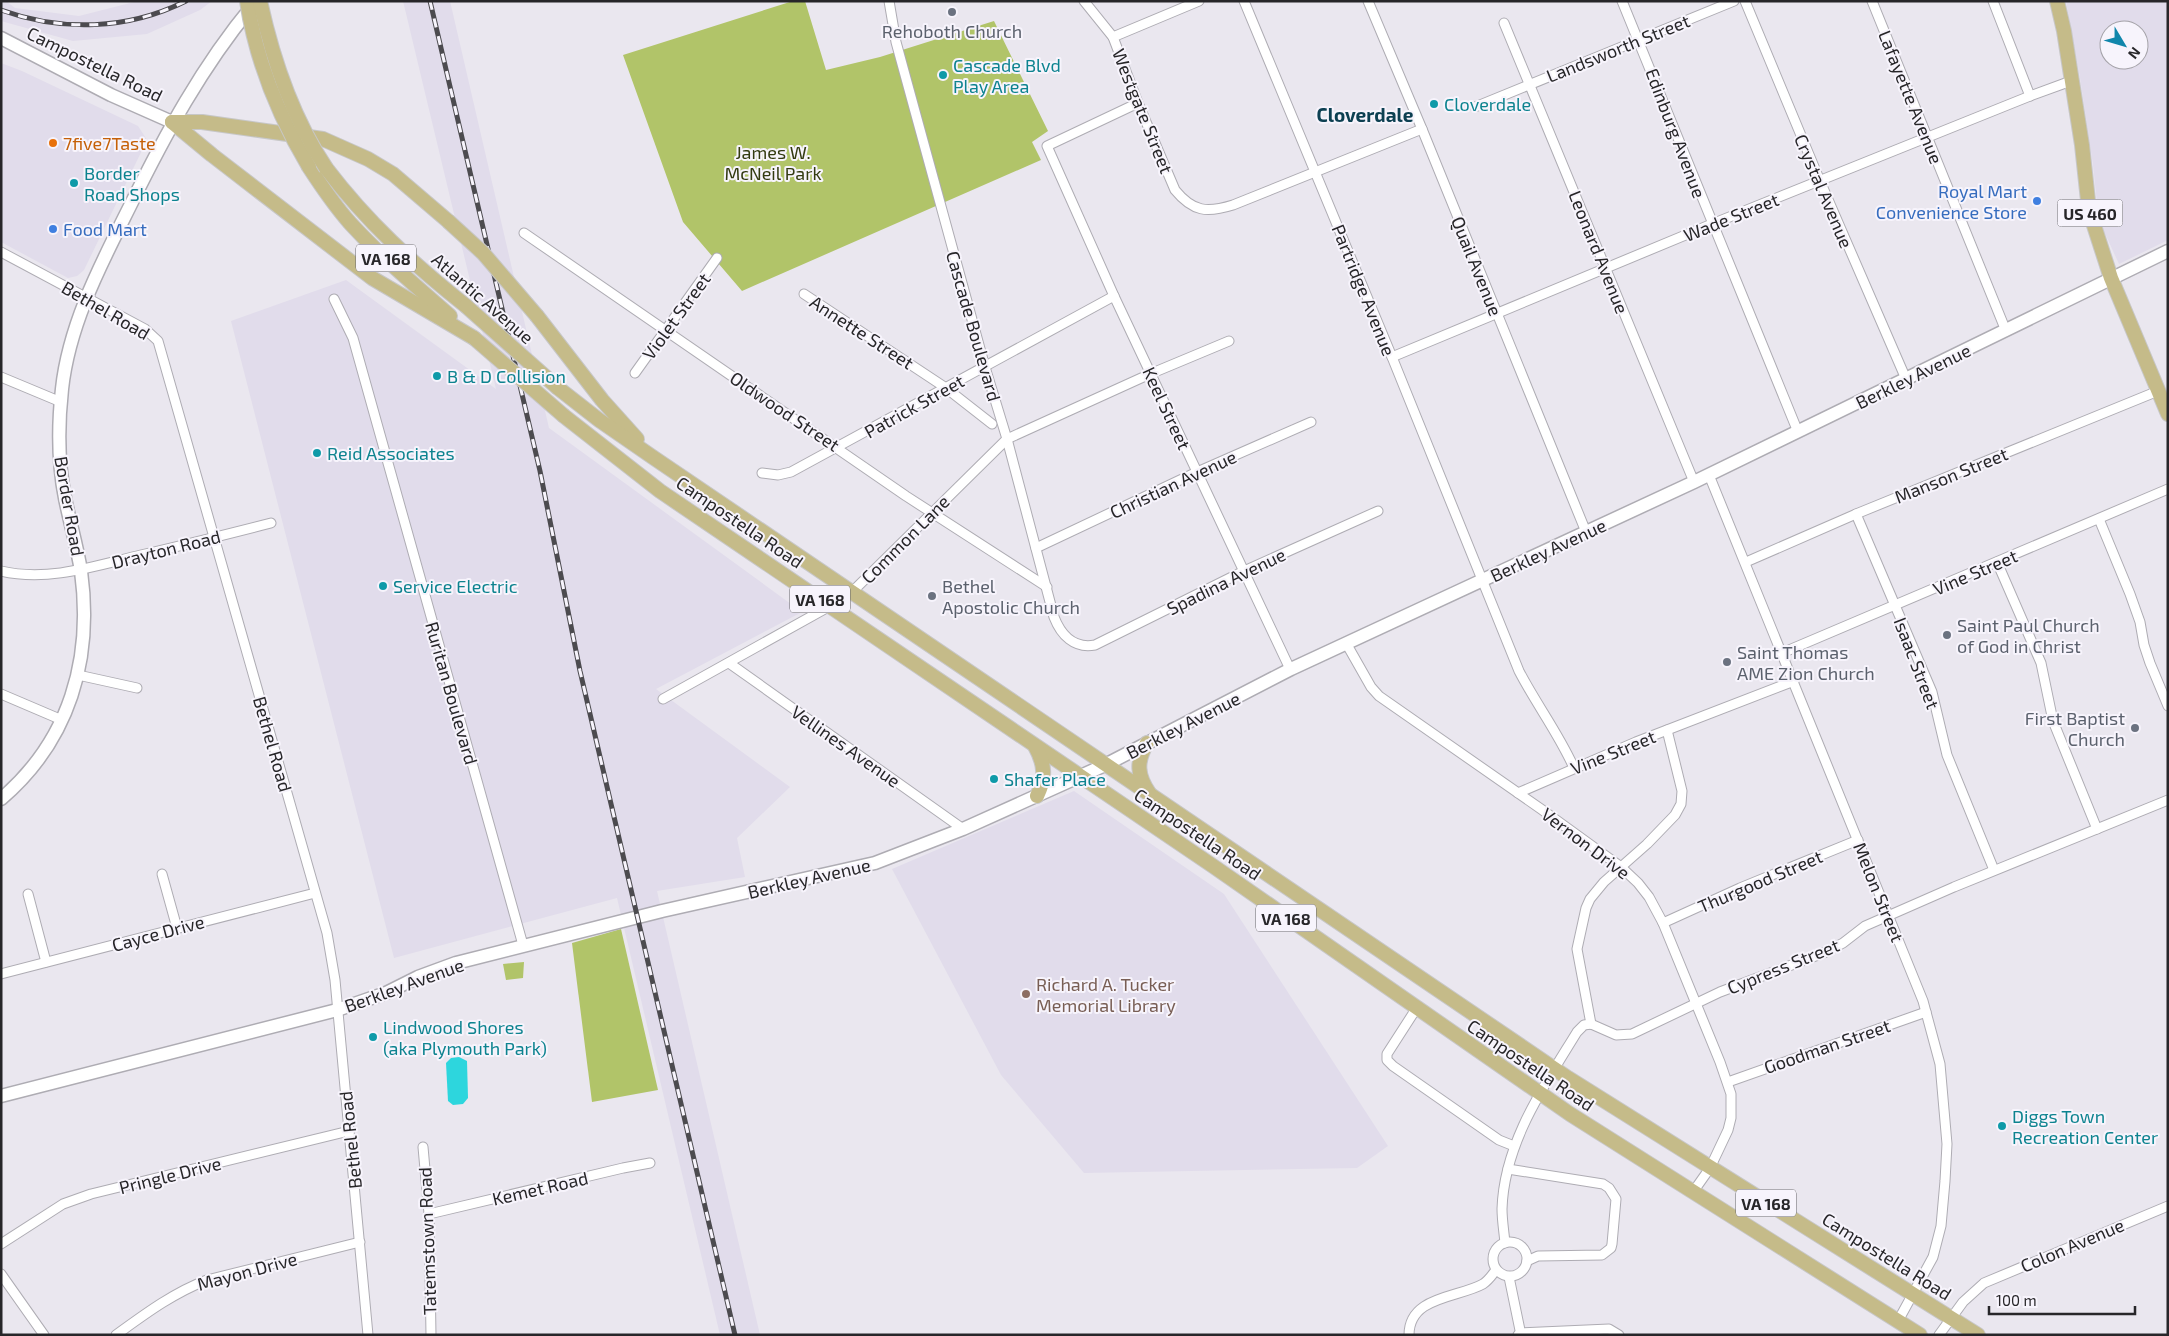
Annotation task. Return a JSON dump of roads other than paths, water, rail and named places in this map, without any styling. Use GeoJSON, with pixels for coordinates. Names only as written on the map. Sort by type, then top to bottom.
{"type":"FeatureCollection","features":[{"type":"Feature","properties":{"kind":"main road","name":"Atlantic Avenue"},"geometry":{"type":"LineString","coordinates":[[246,1],[251,29],[268,88],[292,139],[329,197],[373,247],[474,338]]}},
{"type":"Feature","properties":{"kind":"main road","name":"Atlantic Avenue"},"geometry":{"type":"LineString","coordinates":[[259,1],[284,86],[305,133],[326,168],[349,198],[379,232],[416,266],[466,306],[558,388],[599,420],[654,458]]}},
{"type":"Feature","properties":{"kind":"main road","name":"US 460"},"geometry":{"type":"LineString","coordinates":[[2058,1],[2082,145],[2089,210],[2099,246],[2111,278],[2168,414]]}},
{"type":"Feature","properties":{"kind":"main road"},"geometry":{"type":"LineString","coordinates":[[172,122],[202,122],[324,139],[348,148],[392,174],[483,253],[537,316],[602,400],[654,458]]}},
{"type":"Feature","properties":{"kind":"main road"},"geometry":{"type":"LineString","coordinates":[[172,122],[366,273],[394,292],[474,338]]}},
{"type":"Feature","properties":{"kind":"main road","name":"Campostella Road"},"geometry":{"type":"LineString","coordinates":[[474,338],[564,416],[660,490],[1213,866],[1539,1093],[1920,1335]]}},
{"type":"Feature","properties":{"kind":"main road","name":"Campostella Road"},"geometry":{"type":"LineString","coordinates":[[654,458],[1554,1068],[1978,1335]]}},
{"type":"Feature","properties":{"kind":"main road"},"geometry":{"type":"LineString","coordinates":[[1147,743],[1140,757],[1138,769],[1140,780],[1151,796]]}},
{"type":"Feature","properties":{"kind":"main road"},"geometry":{"type":"LineString","coordinates":[[1035,746],[1044,765],[1042,786],[1037,796]]}},
{"type":"Feature","properties":{"kind":"street","name":"Border Road"},"geometry":{"type":"LineString","coordinates":[[1,799],[34,764],[62,720],[78,675],[85,619],[81,569],[63,484],[59,439],[61,402],[68,354],[87,296],[172,122],[217,54],[259,1]]}},
{"type":"Feature","properties":{"kind":"street","name":"Cascade Boulevard"},"geometry":{"type":"LineString","coordinates":[[889,1],[896,42],[1058,626],[1066,637],[1074,642]]}},
{"type":"Feature","properties":{"kind":"street"},"geometry":{"type":"LineString","coordinates":[[1084,1],[1113,37]]}},
{"type":"Feature","properties":{"kind":"street","name":"Westgate Street"},"geometry":{"type":"LineString","coordinates":[[1199,1],[1113,37],[1138,103],[1175,190],[1181,197],[1197,208],[1206,211],[1219,209],[1316,173]]}},
{"type":"Feature","properties":{"kind":"street","name":"Partridge Avenue"},"geometry":{"type":"LineString","coordinates":[[1244,1],[1523,679],[1558,735],[1574,768]]}},
{"type":"Feature","properties":{"kind":"street","name":"Quail Avenue"},"geometry":{"type":"LineString","coordinates":[[1368,1],[1586,532]]}},
{"type":"Feature","properties":{"kind":"street","name":"Edinburg Avenue"},"geometry":{"type":"LineString","coordinates":[[1622,1],[1798,432]]}},
{"type":"Feature","properties":{"kind":"street","name":"Landsworth Street"},"geometry":{"type":"LineString","coordinates":[[1475,107],[1734,1]]}},
{"type":"Feature","properties":{"kind":"street","name":"Crystal Avenue"},"geometry":{"type":"LineString","coordinates":[[1745,1],[1820,181],[1906,379]]}},
{"type":"Feature","properties":{"kind":"street","name":"Lafayette Avenue"},"geometry":{"type":"LineString","coordinates":[[1872,1],[2006,332]]}},
{"type":"Feature","properties":{"kind":"street"},"geometry":{"type":"LineString","coordinates":[[1993,1],[2030,96]]}},
{"type":"Feature","properties":{"kind":"street","name":"Leonard Avenue"},"geometry":{"type":"LineString","coordinates":[[1504,22],[1694,482]]}},
{"type":"Feature","properties":{"kind":"street","name":"Campostella Road"},"geometry":{"type":"LineString","coordinates":[[1,38],[98,89],[172,122]]}},
{"type":"Feature","properties":{"kind":"street","name":"Wade Street"},"geometry":{"type":"LineString","coordinates":[[1392,357],[1712,224],[2071,81]]}},
{"type":"Feature","properties":{"kind":"street","name":"Keel Street"},"geometry":{"type":"LineString","coordinates":[[1138,103],[1047,146],[1150,374],[1290,669]]}},
{"type":"Feature","properties":{"kind":"street"},"geometry":{"type":"LineString","coordinates":[[1316,173],[1422,129]]}},
{"type":"Feature","properties":{"kind":"street","name":"Oldwood Street"},"geometry":{"type":"LineString","coordinates":[[524,233],[906,496],[1047,587]]}},
{"type":"Feature","properties":{"kind":"street","name":"Berkley Avenue"},"geometry":{"type":"LineString","coordinates":[[1,1096],[337,1010],[386,993],[428,973],[523,945],[662,911],[875,864],[963,829],[1080,777],[1290,669],[1710,475],[2006,332],[2168,251]]}},
{"type":"Feature","properties":{"kind":"street","name":"Bethel Road"},"geometry":{"type":"LineString","coordinates":[[1,252],[87,296],[145,329],[158,341],[332,956],[368,1335]]}},
{"type":"Feature","properties":{"kind":"street","name":"Violet Street"},"geometry":{"type":"LineString","coordinates":[[635,374],[717,258]]}},
{"type":"Feature","properties":{"kind":"street","name":"Annette Street"},"geometry":{"type":"LineString","coordinates":[[804,294],[946,388],[992,424]]}},
{"type":"Feature","properties":{"kind":"street","name":"Patrick Street"},"geometry":{"type":"LineString","coordinates":[[762,473],[784,474],[838,448],[1114,296]]}},
{"type":"Feature","properties":{"kind":"street","name":"Ruritan Boulevard"},"geometry":{"type":"LineString","coordinates":[[334,299],[353,338],[523,945]]}},
{"type":"Feature","properties":{"kind":"street","name":"Common Lane"},"geometry":{"type":"LineString","coordinates":[[663,699],[852,592],[1007,439],[1229,340]]}},
{"type":"Feature","properties":{"kind":"street"},"geometry":{"type":"LineString","coordinates":[[1,376],[61,402]]}},
{"type":"Feature","properties":{"kind":"street","name":"Manson Street"},"geometry":{"type":"LineString","coordinates":[[1746,562],[1856,514],[2158,391]]}},
{"type":"Feature","properties":{"kind":"street","name":"Christian Avenue"},"geometry":{"type":"LineString","coordinates":[[1036,548],[1198,472],[1311,422]]}},
{"type":"Feature","properties":{"kind":"street","name":"Melon Street"},"geometry":{"type":"LineString","coordinates":[[1710,475],[1889,915],[1926,1012],[1940,1064],[1947,1144],[1938,1240],[1933,1257],[1898,1321]]}},
{"type":"Feature","properties":{"kind":"street","name":"Vine Street"},"geometry":{"type":"LineString","coordinates":[[1782,653],[2168,489]]}},
{"type":"Feature","properties":{"kind":"street","name":"Spadina Avenue"},"geometry":{"type":"LineString","coordinates":[[1074,642],[1088,646],[1107,640],[1244,571],[1378,511]]}},
{"type":"Feature","properties":{"kind":"street","name":"Isaac Street"},"geometry":{"type":"LineString","coordinates":[[1856,514],[1932,692],[1947,755],[1994,870]]}},
{"type":"Feature","properties":{"kind":"street"},"geometry":{"type":"LineString","coordinates":[[2100,519],[2130,594],[2140,622],[2144,645],[2168,706]]}},
{"type":"Feature","properties":{"kind":"street","name":"Drayton Road"},"geometry":{"type":"LineString","coordinates":[[1,570],[18,575],[38,576],[81,569],[271,523]]}},
{"type":"Feature","properties":{"kind":"street"},"geometry":{"type":"LineString","coordinates":[[1997,562],[2041,663],[2053,720],[2097,829]]}},
{"type":"Feature","properties":{"kind":"street","name":"Vernon Drive"},"geometry":{"type":"LineString","coordinates":[[1346,643],[1371,687],[1379,696],[1621,867],[1638,883],[1649,897],[1663,923],[1732,1094],[1731,1118],[1724,1138],[1710,1168],[1693,1192]]}},
{"type":"Feature","properties":{"kind":"street","name":"Vellines Avenue"},"geometry":{"type":"LineString","coordinates":[[729,663],[963,829]]}},
{"type":"Feature","properties":{"kind":"street"},"geometry":{"type":"LineString","coordinates":[[78,675],[137,688]]}},
{"type":"Feature","properties":{"kind":"street","name":"Vine Street"},"geometry":{"type":"LineString","coordinates":[[1518,793],[1667,730],[1794,681]]}},
{"type":"Feature","properties":{"kind":"street"},"geometry":{"type":"LineString","coordinates":[[1,694],[62,720]]}},
{"type":"Feature","properties":{"kind":"street"},"geometry":{"type":"LineString","coordinates":[[1505,1243],[1502,1210],[1508,1169],[1514,1146],[1539,1093],[1554,1068],[1580,1027],[1590,1024],[1577,948],[1590,899],[1604,882],[1675,815],[1681,804],[1682,791],[1667,730]]}},
{"type":"Feature","properties":{"kind":"street","name":"Cypress Street"},"geometry":{"type":"LineString","coordinates":[[1590,1024],[1616,1035],[1632,1034],[1720,992],[1826,952],[1843,943],[1865,926],[1889,915],[1994,870],[2168,800]]}},
{"type":"Feature","properties":{"kind":"street","name":"Thurgood Street"},"geometry":{"type":"LineString","coordinates":[[1663,923],[1740,888],[1858,840]]}},
{"type":"Feature","properties":{"kind":"street"},"geometry":{"type":"LineString","coordinates":[[162,874],[177,928]]}},
{"type":"Feature","properties":{"kind":"street","name":"Cayce Drive"},"geometry":{"type":"LineString","coordinates":[[1,974],[315,893]]}},
{"type":"Feature","properties":{"kind":"street"},"geometry":{"type":"LineString","coordinates":[[28,894],[46,962]]}},
{"type":"Feature","properties":{"kind":"street"},"geometry":{"type":"LineString","coordinates":[[1416,1009],[1387,1054],[1387,1060],[1392,1066],[1499,1140],[1514,1146]]}},
{"type":"Feature","properties":{"kind":"street","name":"Goodman Street"},"geometry":{"type":"LineString","coordinates":[[1728,1082],[1926,1012]]}},
{"type":"Feature","properties":{"kind":"street","name":"Pringle Drive"},"geometry":{"type":"LineString","coordinates":[[1,1244],[63,1204],[91,1194],[349,1131]]}},
{"type":"Feature","properties":{"kind":"street","name":"Tatemstown Road"},"geometry":{"type":"LineString","coordinates":[[423,1147],[429,1214],[431,1335]]}},
{"type":"Feature","properties":{"kind":"street","name":"Kemet Road"},"geometry":{"type":"LineString","coordinates":[[429,1214],[623,1168],[650,1164]]}},
{"type":"Feature","properties":{"kind":"street"},"geometry":{"type":"LineString","coordinates":[[1508,1169],[1603,1184],[1609,1188],[1616,1199],[1612,1244],[1606,1253],[1602,1255],[1538,1256],[1527,1261]]}},
{"type":"Feature","properties":{"kind":"street","name":"Colon Avenue"},"geometry":{"type":"LineString","coordinates":[[1939,1335],[1950,1318],[1984,1283],[2168,1206]]}},
{"type":"Feature","properties":{"kind":"street","name":"Mayon Drive"},"geometry":{"type":"LineString","coordinates":[[116,1335],[169,1298],[192,1286],[235,1272],[360,1242]]}},
{"type":"Feature","properties":{"kind":"street"},"geometry":{"type":"LineString","coordinates":[[1516,1242],[1526,1251],[1527,1261],[1523,1271],[1510,1277],[1496,1270],[1492,1261],[1497,1248],[1505,1243],[1516,1242]]}},
{"type":"Feature","properties":{"kind":"street"},"geometry":{"type":"LineString","coordinates":[[1409,1335],[1417,1312],[1427,1304],[1480,1285],[1489,1280],[1496,1270]]}},
{"type":"Feature","properties":{"kind":"street"},"geometry":{"type":"LineString","coordinates":[[1,1274],[44,1335]]}},
{"type":"Feature","properties":{"kind":"street"},"geometry":{"type":"LineString","coordinates":[[1510,1277],[1519,1334],[1609,1329],[1619,1335]]}},
{"type":"Feature","properties":{"kind":"water"},"geometry":{"type":"Polygon","coordinates":[[[459,1057],[467,1061],[468,1098],[463,1104],[453,1105],[448,1101],[446,1063],[451,1058],[459,1057]]]}},
{"type":"Feature","properties":{"kind":"railway"},"geometry":{"type":"LineString","coordinates":[[1,10],[47,22],[95,25],[141,18],[164,11],[186,1]]}},
{"type":"Feature","properties":{"kind":"railway"},"geometry":{"type":"LineString","coordinates":[[430,1],[540,471],[580,671],[735,1335]]}},
{"type":"Feature","properties":{"kind":"place","name":"Rehoboth Church"},"geometry":{"type":"Point","coordinates":[952,12]}},
{"type":"Feature","properties":{"kind":"place","name":"Cascade Blvd Play Area"},"geometry":{"type":"Point","coordinates":[943,75]}},
{"type":"Feature","properties":{"kind":"place","name":"Cloverdale"},"geometry":{"type":"Point","coordinates":[1434,104]}},
{"type":"Feature","properties":{"kind":"place","name":"7five7Taste"},"geometry":{"type":"Point","coordinates":[53,143]}},
{"type":"Feature","properties":{"kind":"place","name":"Border Road Shops"},"geometry":{"type":"Point","coordinates":[74,183]}},
{"type":"Feature","properties":{"kind":"place","name":"Royal Mart Convenience Store"},"geometry":{"type":"Point","coordinates":[2037,201]}},
{"type":"Feature","properties":{"kind":"place","name":"Food Mart"},"geometry":{"type":"Point","coordinates":[53,229]}},
{"type":"Feature","properties":{"kind":"place","name":"B & D Collision"},"geometry":{"type":"Point","coordinates":[437,376]}},
{"type":"Feature","properties":{"kind":"place","name":"Reid Associates"},"geometry":{"type":"Point","coordinates":[317,453]}},
{"type":"Feature","properties":{"kind":"place","name":"Service Electric"},"geometry":{"type":"Point","coordinates":[383,586]}},
{"type":"Feature","properties":{"kind":"place","name":"Bethel Apostolic Church"},"geometry":{"type":"Point","coordinates":[932,596]}},
{"type":"Feature","properties":{"kind":"place","name":"Saint Paul Church of God in Christ"},"geometry":{"type":"Point","coordinates":[1947,635]}},
{"type":"Feature","properties":{"kind":"place","name":"Saint Thomas AME Zion Church"},"geometry":{"type":"Point","coordinates":[1727,662]}},
{"type":"Feature","properties":{"kind":"place","name":"First Baptist Church"},"geometry":{"type":"Point","coordinates":[2135,728]}},
{"type":"Feature","properties":{"kind":"place","name":"Shafer Place"},"geometry":{"type":"Point","coordinates":[994,779]}},
{"type":"Feature","properties":{"kind":"place","name":"Richard A. Tucker Memorial Library"},"geometry":{"type":"Point","coordinates":[1026,994]}},
{"type":"Feature","properties":{"kind":"place","name":"Lindwood Shores (aka Plymouth Park)"},"geometry":{"type":"Point","coordinates":[373,1037]}},
{"type":"Feature","properties":{"kind":"place","name":"Diggs Town Recreation Center"},"geometry":{"type":"Point","coordinates":[2002,1126]}},
{"type":"Feature","properties":{"kind":"district","name":"Cloverdale"},"geometry":{"type":"Point","coordinates":[1365,114]}},
{"type":"Feature","properties":{"kind":"park label","name":"James W. McNeil Park"},"geometry":{"type":"Point","coordinates":[773,162]}}]}
